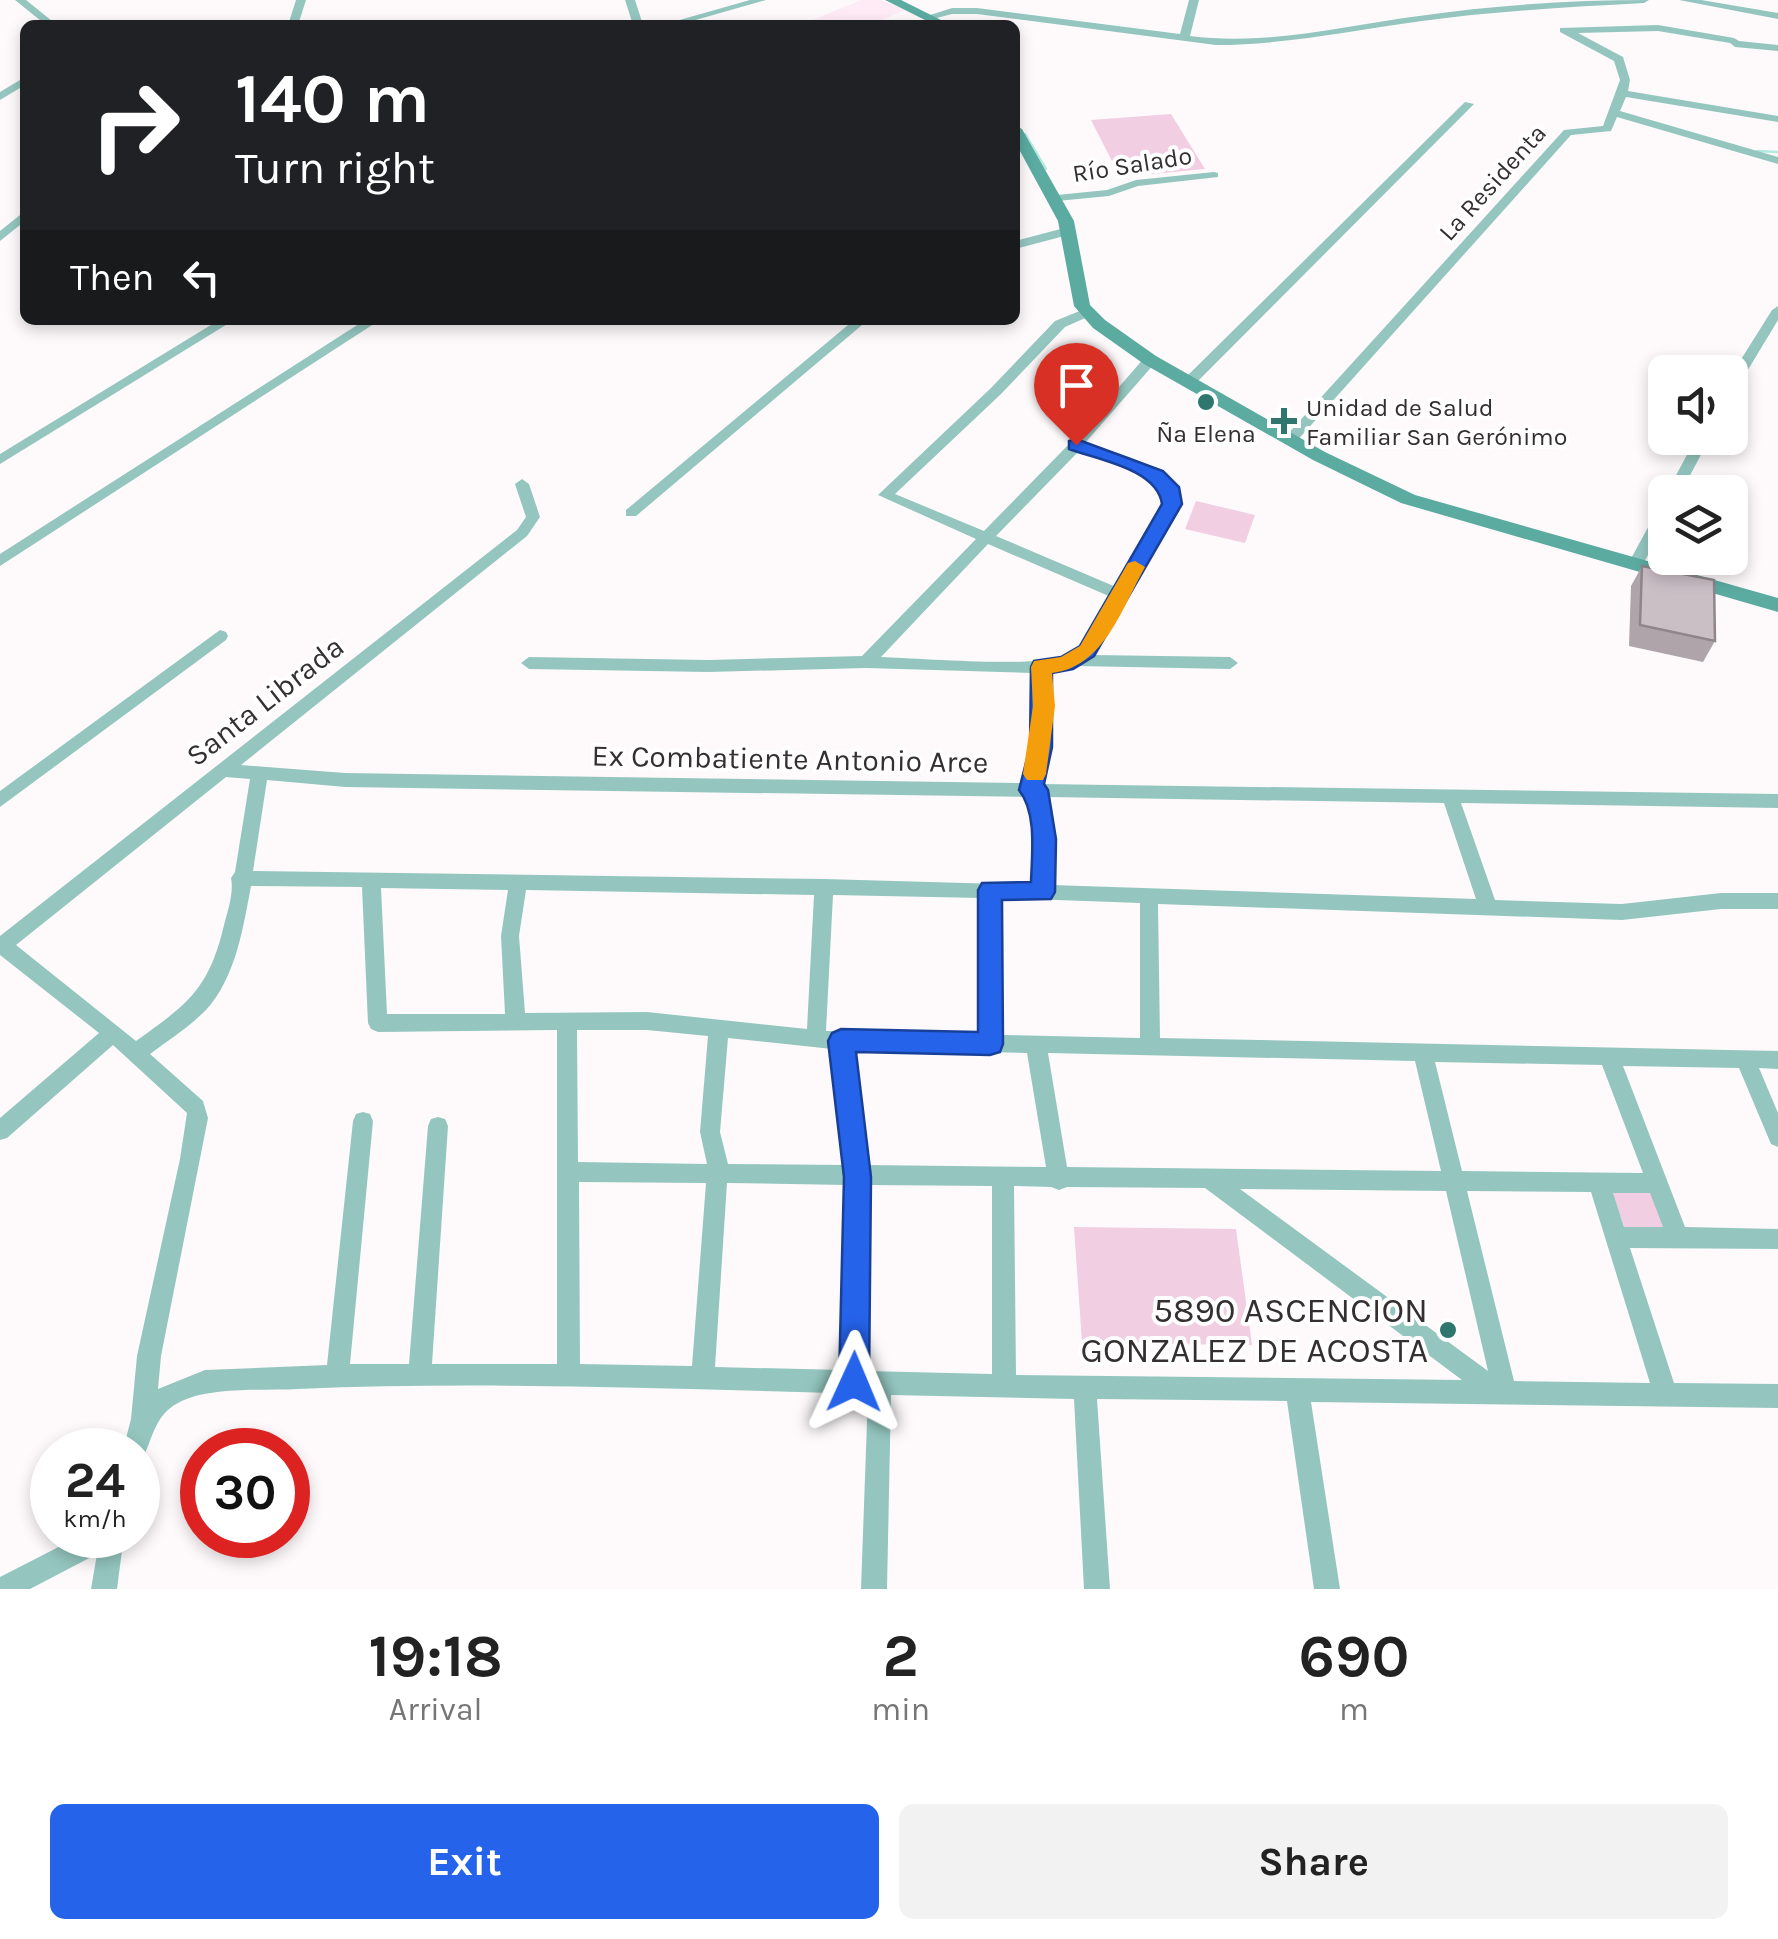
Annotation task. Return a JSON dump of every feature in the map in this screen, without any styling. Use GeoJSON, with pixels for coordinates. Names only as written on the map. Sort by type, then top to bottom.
{"type":"FeatureCollection","features":[{"type":"Feature","properties":{"kind":"street"},"geometry":{"type":"LineString","coordinates":[[20,0],[46,20]]}},
{"type":"Feature","properties":{"kind":"street"},"geometry":{"type":"LineString","coordinates":[[686,20],[761,0]]}},
{"type":"Feature","properties":{"kind":"street"},"geometry":{"type":"LineString","coordinates":[[890,0],[935,20]]}},
{"type":"Feature","properties":{"kind":"street"},"geometry":{"type":"LineString","coordinates":[[982,12],[987,0]]}},
{"type":"Feature","properties":{"kind":"street"},"geometry":{"type":"LineString","coordinates":[[1184,38],[1194,0]]}},
{"type":"Feature","properties":{"kind":"street"},"geometry":{"type":"LineString","coordinates":[[1438,0],[1439,16]]}},
{"type":"Feature","properties":{"kind":"street"},"geometry":{"type":"LineString","coordinates":[[929,17],[952,11],[982,12],[1231,42],[1278,40],[1439,16],[1644,0]]}},
{"type":"Feature","properties":{"kind":"street"},"geometry":{"type":"LineString","coordinates":[[1684,0],[1724,3],[1778,16]]}},
{"type":"Feature","properties":{"kind":"street"},"geometry":{"type":"LineString","coordinates":[[1778,48],[1658,28],[1564,30],[1619,59],[1624,80],[1615,114],[1778,160]]}},
{"type":"Feature","properties":{"kind":"street"},"geometry":{"type":"LineString","coordinates":[[1622,93],[1778,119]]}},
{"type":"Feature","properties":{"kind":"street"},"geometry":{"type":"LineString","coordinates":[[1188,383],[1468,104]]}},
{"type":"Feature","properties":{"kind":"street","name":"La Residenta"},"geometry":{"type":"LineString","coordinates":[[1290,440],[1568,132],[1607,130],[1615,114]]}},
{"type":"Feature","properties":{"kind":"street"},"geometry":{"type":"LineString","coordinates":[[1020,147],[1056,198],[1068,231],[1078,297],[1087,312],[1150,360],[1290,440],[1376,484],[1446,512],[1778,606]]}},
{"type":"Feature","properties":{"kind":"street","name":"Río Salado"},"geometry":{"type":"LineString","coordinates":[[1056,198],[1110,193],[1136,183],[1214,175]]}},
{"type":"Feature","properties":{"kind":"street"},"geometry":{"type":"LineString","coordinates":[[1020,244],[1068,231]]}},
{"type":"Feature","properties":{"kind":"street"},"geometry":{"type":"LineString","coordinates":[[1748,359],[1778,310]]}},
{"type":"Feature","properties":{"kind":"street"},"geometry":{"type":"LineString","coordinates":[[1087,312],[1060,324],[996,391],[885,494],[1120,594]]}},
{"type":"Feature","properties":{"kind":"street"},"geometry":{"type":"LineString","coordinates":[[0,460],[220,325]]}},
{"type":"Feature","properties":{"kind":"street"},"geometry":{"type":"LineString","coordinates":[[0,561],[366,325]]}},
{"type":"Feature","properties":{"kind":"street"},"geometry":{"type":"LineString","coordinates":[[631,512],[856,325]]}},
{"type":"Feature","properties":{"kind":"street"},"geometry":{"type":"LineString","coordinates":[[866,662],[1076,445],[1150,360]]}},
{"type":"Feature","properties":{"kind":"street"},"geometry":{"type":"LineString","coordinates":[[1076,445],[1156,475],[1170,487],[1172,496],[1172,504],[1087,651],[1076,660]]}},
{"type":"Feature","properties":{"kind":"street","name":"Santa Librada"},"geometry":{"type":"LineString","coordinates":[[2,946],[522,533],[533,517],[522,484]]}},
{"type":"Feature","properties":{"kind":"street"},"geometry":{"type":"LineString","coordinates":[[1636,564],[1648,542]]}},
{"type":"Feature","properties":{"kind":"street"},"geometry":{"type":"LineString","coordinates":[[0,800],[220,636]]}},
{"type":"Feature","properties":{"kind":"street"},"geometry":{"type":"LineString","coordinates":[[529,663],[708,666],[866,662],[1042,667],[1076,660],[1230,663]]}},
{"type":"Feature","properties":{"kind":"street"},"geometry":{"type":"LineString","coordinates":[[1042,667],[1041,747],[1034,790],[1044,839],[1043,892]]}},
{"type":"Feature","properties":{"kind":"street","name":"Ex Combatiente Antonio Arce"},"geometry":{"type":"LineString","coordinates":[[221,770],[258,776],[364,780],[1778,800]]}},
{"type":"Feature","properties":{"kind":"street"},"geometry":{"type":"LineString","coordinates":[[135,1054],[199,1003],[215,981],[232,924],[258,776]]}},
{"type":"Feature","properties":{"kind":"street"},"geometry":{"type":"LineString","coordinates":[[1450,796],[1488,908]]}},
{"type":"Feature","properties":{"kind":"street"},"geometry":{"type":"LineString","coordinates":[[240,878],[990,890],[1622,912],[1721,901],[1778,900]]}},
{"type":"Feature","properties":{"kind":"street"},"geometry":{"type":"LineString","coordinates":[[371,880],[378,1023],[647,1022],[841,1041],[1778,1060]]}},
{"type":"Feature","properties":{"kind":"street"},"geometry":{"type":"LineString","coordinates":[[516,1024],[510,936],[518,882]]}},
{"type":"Feature","properties":{"kind":"street"},"geometry":{"type":"LineString","coordinates":[[816,1039],[824,886]]}},
{"type":"Feature","properties":{"kind":"street"},"geometry":{"type":"LineString","coordinates":[[990,890],[990,1044]]}},
{"type":"Feature","properties":{"kind":"street"},"geometry":{"type":"LineString","coordinates":[[1148,896],[1150,1047]]}},
{"type":"Feature","properties":{"kind":"street"},"geometry":{"type":"LineString","coordinates":[[2,946],[113,1033],[196,1108],[198,1118],[149,1356],[141,1428]]}},
{"type":"Feature","properties":{"kind":"street"},"geometry":{"type":"LineString","coordinates":[[568,1024],[569,1376]]}},
{"type":"Feature","properties":{"kind":"street"},"geometry":{"type":"LineString","coordinates":[[703,1378],[718,1175],[717,1151],[710,1132],[719,1029]]}},
{"type":"Feature","properties":{"kind":"street"},"geometry":{"type":"LineString","coordinates":[[0,1131],[113,1033]]}},
{"type":"Feature","properties":{"kind":"street"},"geometry":{"type":"LineString","coordinates":[[841,1041],[858,1177],[854,1382]]}},
{"type":"Feature","properties":{"kind":"street"},"geometry":{"type":"LineString","coordinates":[[1036,1044],[1059,1180]]}},
{"type":"Feature","properties":{"kind":"street"},"geometry":{"type":"LineString","coordinates":[[1424,1052],[1501,1393]]}},
{"type":"Feature","properties":{"kind":"street"},"geometry":{"type":"LineString","coordinates":[[1610,1056],[1678,1238]]}},
{"type":"Feature","properties":{"kind":"street"},"geometry":{"type":"LineString","coordinates":[[1745,1059],[1778,1137]]}},
{"type":"Feature","properties":{"kind":"street"},"geometry":{"type":"LineString","coordinates":[[337,1376],[363,1121]]}},
{"type":"Feature","properties":{"kind":"street"},"geometry":{"type":"LineString","coordinates":[[420,1376],[438,1126]]}},
{"type":"Feature","properties":{"kind":"street"},"geometry":{"type":"LineString","coordinates":[[568,1172],[1059,1180],[1657,1183]]}},
{"type":"Feature","properties":{"kind":"street"},"geometry":{"type":"LineString","coordinates":[[1003,1179],[1004,1386]]}},
{"type":"Feature","properties":{"kind":"street"},"geometry":{"type":"LineString","coordinates":[[1211,1180],[1501,1393]]}},
{"type":"Feature","properties":{"kind":"street"},"geometry":{"type":"LineString","coordinates":[[1599,1182],[1666,1396]]}},
{"type":"Feature","properties":{"kind":"street"},"geometry":{"type":"LineString","coordinates":[[1616,1237],[1778,1239]]}},
{"type":"Feature","properties":{"kind":"street"},"geometry":{"type":"LineString","coordinates":[[143,1419],[169,1394],[205,1382],[337,1376],[569,1376],[1778,1396]]}},
{"type":"Feature","properties":{"kind":"street"},"geometry":{"type":"LineString","coordinates":[[874,1589],[880,1381]]}},
{"type":"Feature","properties":{"kind":"street"},"geometry":{"type":"LineString","coordinates":[[1086,1387],[1097,1589]]}},
{"type":"Feature","properties":{"kind":"street"},"geometry":{"type":"LineString","coordinates":[[1297,1390],[1327,1589]]}},
{"type":"Feature","properties":{"kind":"street"},"geometry":{"type":"LineString","coordinates":[[4,1589],[65,1558]]}},
{"type":"Feature","properties":{"kind":"street"},"geometry":{"type":"LineString","coordinates":[[104,1589],[107,1558]]}},
{"type":"Feature","properties":{"kind":"shaded area"},"geometry":{"type":"Polygon","coordinates":[[[861,0],[881,0],[905,10],[882,20],[812,20],[861,0]]]}},
{"type":"Feature","properties":{"kind":"shaded area"},"geometry":{"type":"Polygon","coordinates":[[[1171,114],[1205,169],[1120,177],[1091,120],[1171,114]]]}},
{"type":"Feature","properties":{"kind":"shaded area"},"geometry":{"type":"Polygon","coordinates":[[[1196,501],[1255,515],[1245,543],[1185,529],[1196,501]]]}},
{"type":"Feature","properties":{"kind":"shaded area"},"geometry":{"type":"Polygon","coordinates":[[[1611,1190],[1650,1190],[1666,1227],[1625,1229],[1611,1190]]]}},
{"type":"Feature","properties":{"kind":"shaded area"},"geometry":{"type":"Polygon","coordinates":[[[1074,1227],[1236,1229],[1252,1345],[1082,1343],[1074,1227]]]}},
{"type":"Feature","properties":{"kind":"building"},"geometry":{"type":"Polygon","coordinates":[[[1642,566],[1648,567],[1648,575],[1688,575],[1714,580],[1715,641],[1640,625],[1642,566]]]}},
{"type":"Feature","properties":{"kind":"waterway"},"geometry":{"type":"LineString","coordinates":[[1025,134],[1046,169]]}},
{"type":"Feature","properties":{"kind":"waterway"},"geometry":{"type":"LineString","coordinates":[[1757,151],[1778,152]]}},
{"type":"Feature","properties":{"kind":"slow traffic"},"geometry":{"type":"LineString","coordinates":[[1035,774],[1044,706],[1042,667],[1066,664],[1087,651],[1135,567]]}},
{"type":"Feature","properties":{"kind":"place","name":"Ña Elena"},"geometry":{"type":"Point","coordinates":[1206,402]}},
{"type":"Feature","properties":{"kind":"place","name":"Unidad de Salud Familiar San Gerónimo"},"geometry":{"type":"Point","coordinates":[1284,421]}},
{"type":"Feature","properties":{"kind":"place","name":"5890 ASCENCION GONZALEZ DE ACOSTA"},"geometry":{"type":"Point","coordinates":[1448,1330]}},
{"type":"Feature","properties":{"kind":"route"},"geometry":{"type":"LineString","coordinates":[[854,1382],[858,1177],[841,1041],[990,1044],[990,890],[1043,892],[1044,839],[1037,790],[1031,790],[1041,747],[1042,667],[1066,664],[1087,651],[1172,504],[1170,487],[1156,475],[1076,445]]}}]}
